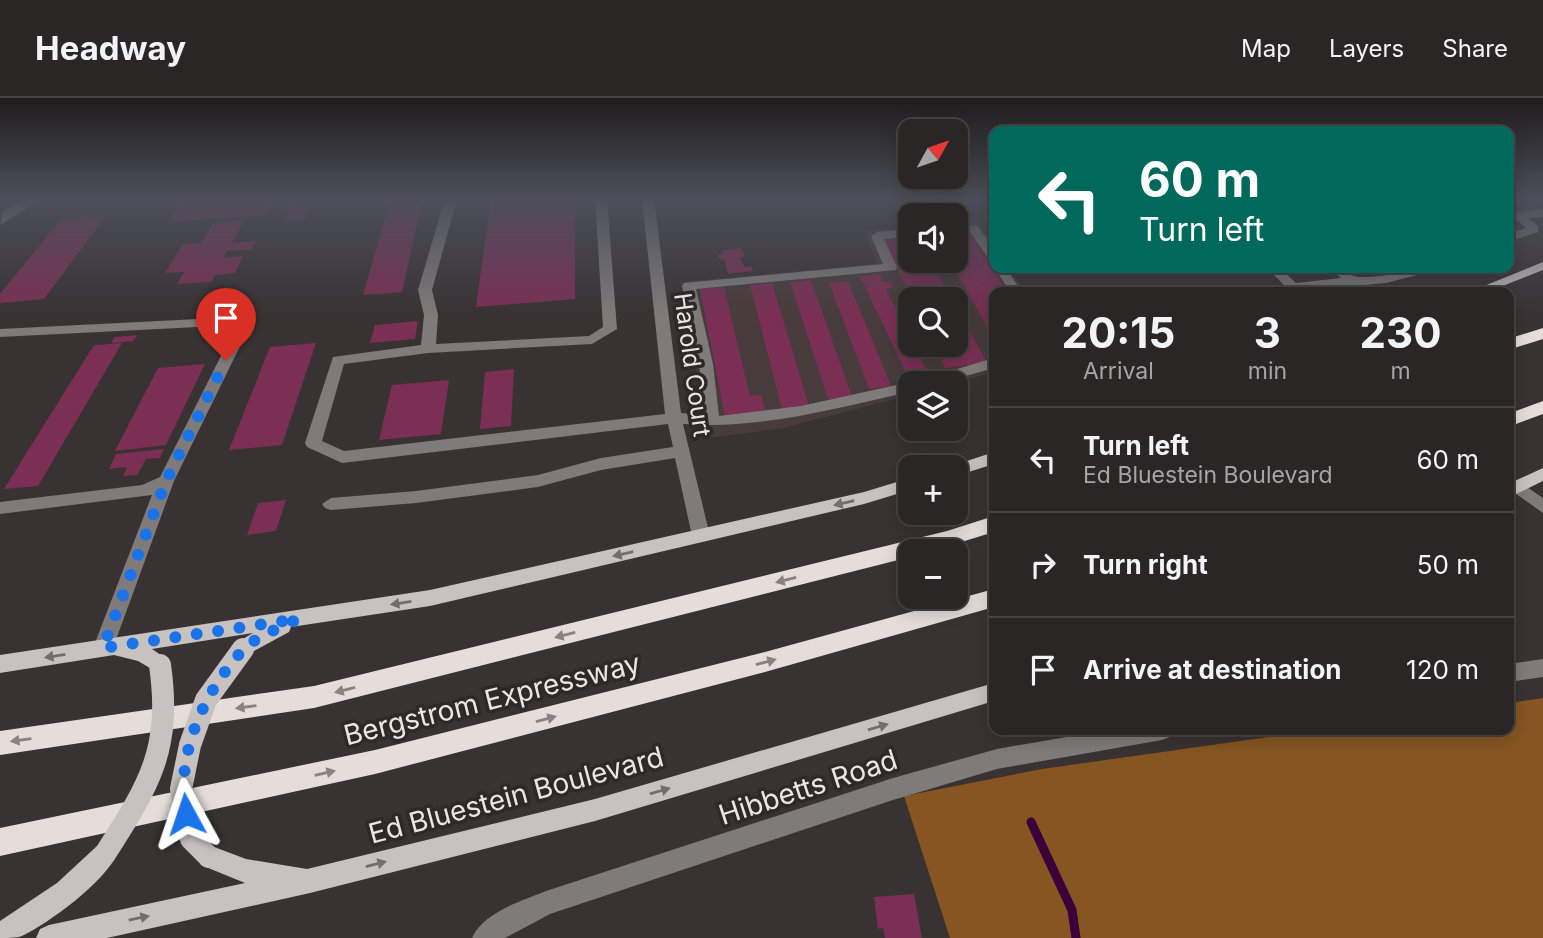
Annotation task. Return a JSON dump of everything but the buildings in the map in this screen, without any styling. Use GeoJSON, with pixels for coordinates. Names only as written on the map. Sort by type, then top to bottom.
{"type":"FeatureCollection","features":[{"type":"Feature","properties":{"kind":"highway"},"geometry":{"type":"LineString","coordinates":[[1514,343],[1543,333]]}},
{"type":"Feature","properties":{"kind":"highway"},"geometry":{"type":"LineString","coordinates":[[1514,419],[1543,407]]}},
{"type":"Feature","properties":{"kind":"highway","name":"Bergstrom Expressway"},"geometry":{"type":"LineString","coordinates":[[0,743],[314,697],[935,543],[989,526]]}},
{"type":"Feature","properties":{"kind":"highway","name":"Bergstrom Expressway"},"geometry":{"type":"LineString","coordinates":[[0,842],[375,762],[765,662],[989,599]]}},
{"type":"Feature","properties":{"kind":"main road"},"geometry":{"type":"LineString","coordinates":[[1489,287],[1543,266]]}},
{"type":"Feature","properties":{"kind":"main road"},"geometry":{"type":"LineString","coordinates":[[968,466],[989,460]]}},
{"type":"Feature","properties":{"kind":"main road"},"geometry":{"type":"LineString","coordinates":[[1514,488],[1543,474]]}},
{"type":"Feature","properties":{"kind":"main road"},"geometry":{"type":"LineString","coordinates":[[0,664],[430,598],[864,498],[898,488]]}},
{"type":"Feature","properties":{"kind":"main road"},"geometry":{"type":"LineString","coordinates":[[298,619],[243,649],[206,700],[190,745],[181,789],[191,839],[209,857],[247,871],[310,881]]}},
{"type":"Feature","properties":{"kind":"main road"},"geometry":{"type":"LineString","coordinates":[[0,936],[66,892],[105,853],[149,785],[161,746],[167,702],[160,665],[142,653],[103,648]]}},
{"type":"Feature","properties":{"kind":"main road","name":"Ed Bluestein Boulevard"},"geometry":{"type":"LineString","coordinates":[[49,938],[310,881],[595,810],[989,693]]}},
{"type":"Feature","properties":{"kind":"street"},"geometry":{"type":"LineString","coordinates":[[428,349],[431,315],[425,290],[440,238]]}},
{"type":"Feature","properties":{"kind":"street"},"geometry":{"type":"LineString","coordinates":[[604,238],[610,329],[592,340],[457,350],[428,349],[338,360],[313,443],[342,457],[674,418],[712,421],[801,411],[898,390]]}},
{"type":"Feature","properties":{"kind":"street","name":"Harold Court"},"geometry":{"type":"LineString","coordinates":[[653,238],[674,418],[701,536]]}},
{"type":"Feature","properties":{"kind":"street"},"geometry":{"type":"LineString","coordinates":[[712,421],[706,364],[689,286],[891,267],[878,238]]}},
{"type":"Feature","properties":{"kind":"street"},"geometry":{"type":"LineString","coordinates":[[1278,273],[1293,287]]}},
{"type":"Feature","properties":{"kind":"street"},"geometry":{"type":"LineString","coordinates":[[1341,273],[1353,281]]}},
{"type":"Feature","properties":{"kind":"street"},"geometry":{"type":"LineString","coordinates":[[1315,287],[1414,273]]}},
{"type":"Feature","properties":{"kind":"street"},"geometry":{"type":"LineString","coordinates":[[0,333],[218,322],[236,326],[238,336],[166,481],[103,648]]}},
{"type":"Feature","properties":{"kind":"street"},"geometry":{"type":"LineString","coordinates":[[966,371],[989,364]]}},
{"type":"Feature","properties":{"kind":"street"},"geometry":{"type":"LineString","coordinates":[[331,503],[415,497],[538,481],[601,464],[681,451]]}},
{"type":"Feature","properties":{"kind":"street"},"geometry":{"type":"LineString","coordinates":[[0,508],[145,491],[166,481]]}},
{"type":"Feature","properties":{"kind":"street"},"geometry":{"type":"LineString","coordinates":[[1514,490],[1543,507]]}},
{"type":"Feature","properties":{"kind":"street"},"geometry":{"type":"LineString","coordinates":[[1514,672],[1543,668]]}},
{"type":"Feature","properties":{"kind":"street","name":"Hibbetts Road"},"geometry":{"type":"LineString","coordinates":[[485,938],[502,924],[546,903],[893,789],[997,759],[1134,735]]}},
{"type":"Feature","properties":{"kind":"shaded area"},"geometry":{"type":"Polygon","coordinates":[[[867,238],[898,238],[898,273],[968,273],[968,238],[989,238],[989,273],[1013,273],[1023,287],[989,287],[989,373],[968,379],[968,371],[898,371],[898,398],[784,428],[708,438],[681,282],[877,264],[867,238]]]}},
{"type":"Feature","properties":{"kind":"shaded area"},"geometry":{"type":"Polygon","coordinates":[[[1543,698],[1543,938],[950,938],[904,796],[1042,769],[1283,735],[1514,735],[1514,702],[1543,698]]]}},
{"type":"Feature","properties":{"kind":"waterway"},"geometry":{"type":"LineString","coordinates":[[1031,822],[1072,910],[1076,938]]}},
{"type":"Feature","properties":{"kind":"route"},"geometry":{"type":"LineString","coordinates":[[186,814],[181,789],[190,745],[206,700],[243,649],[298,619],[103,648],[166,481],[226,360]]}}]}
